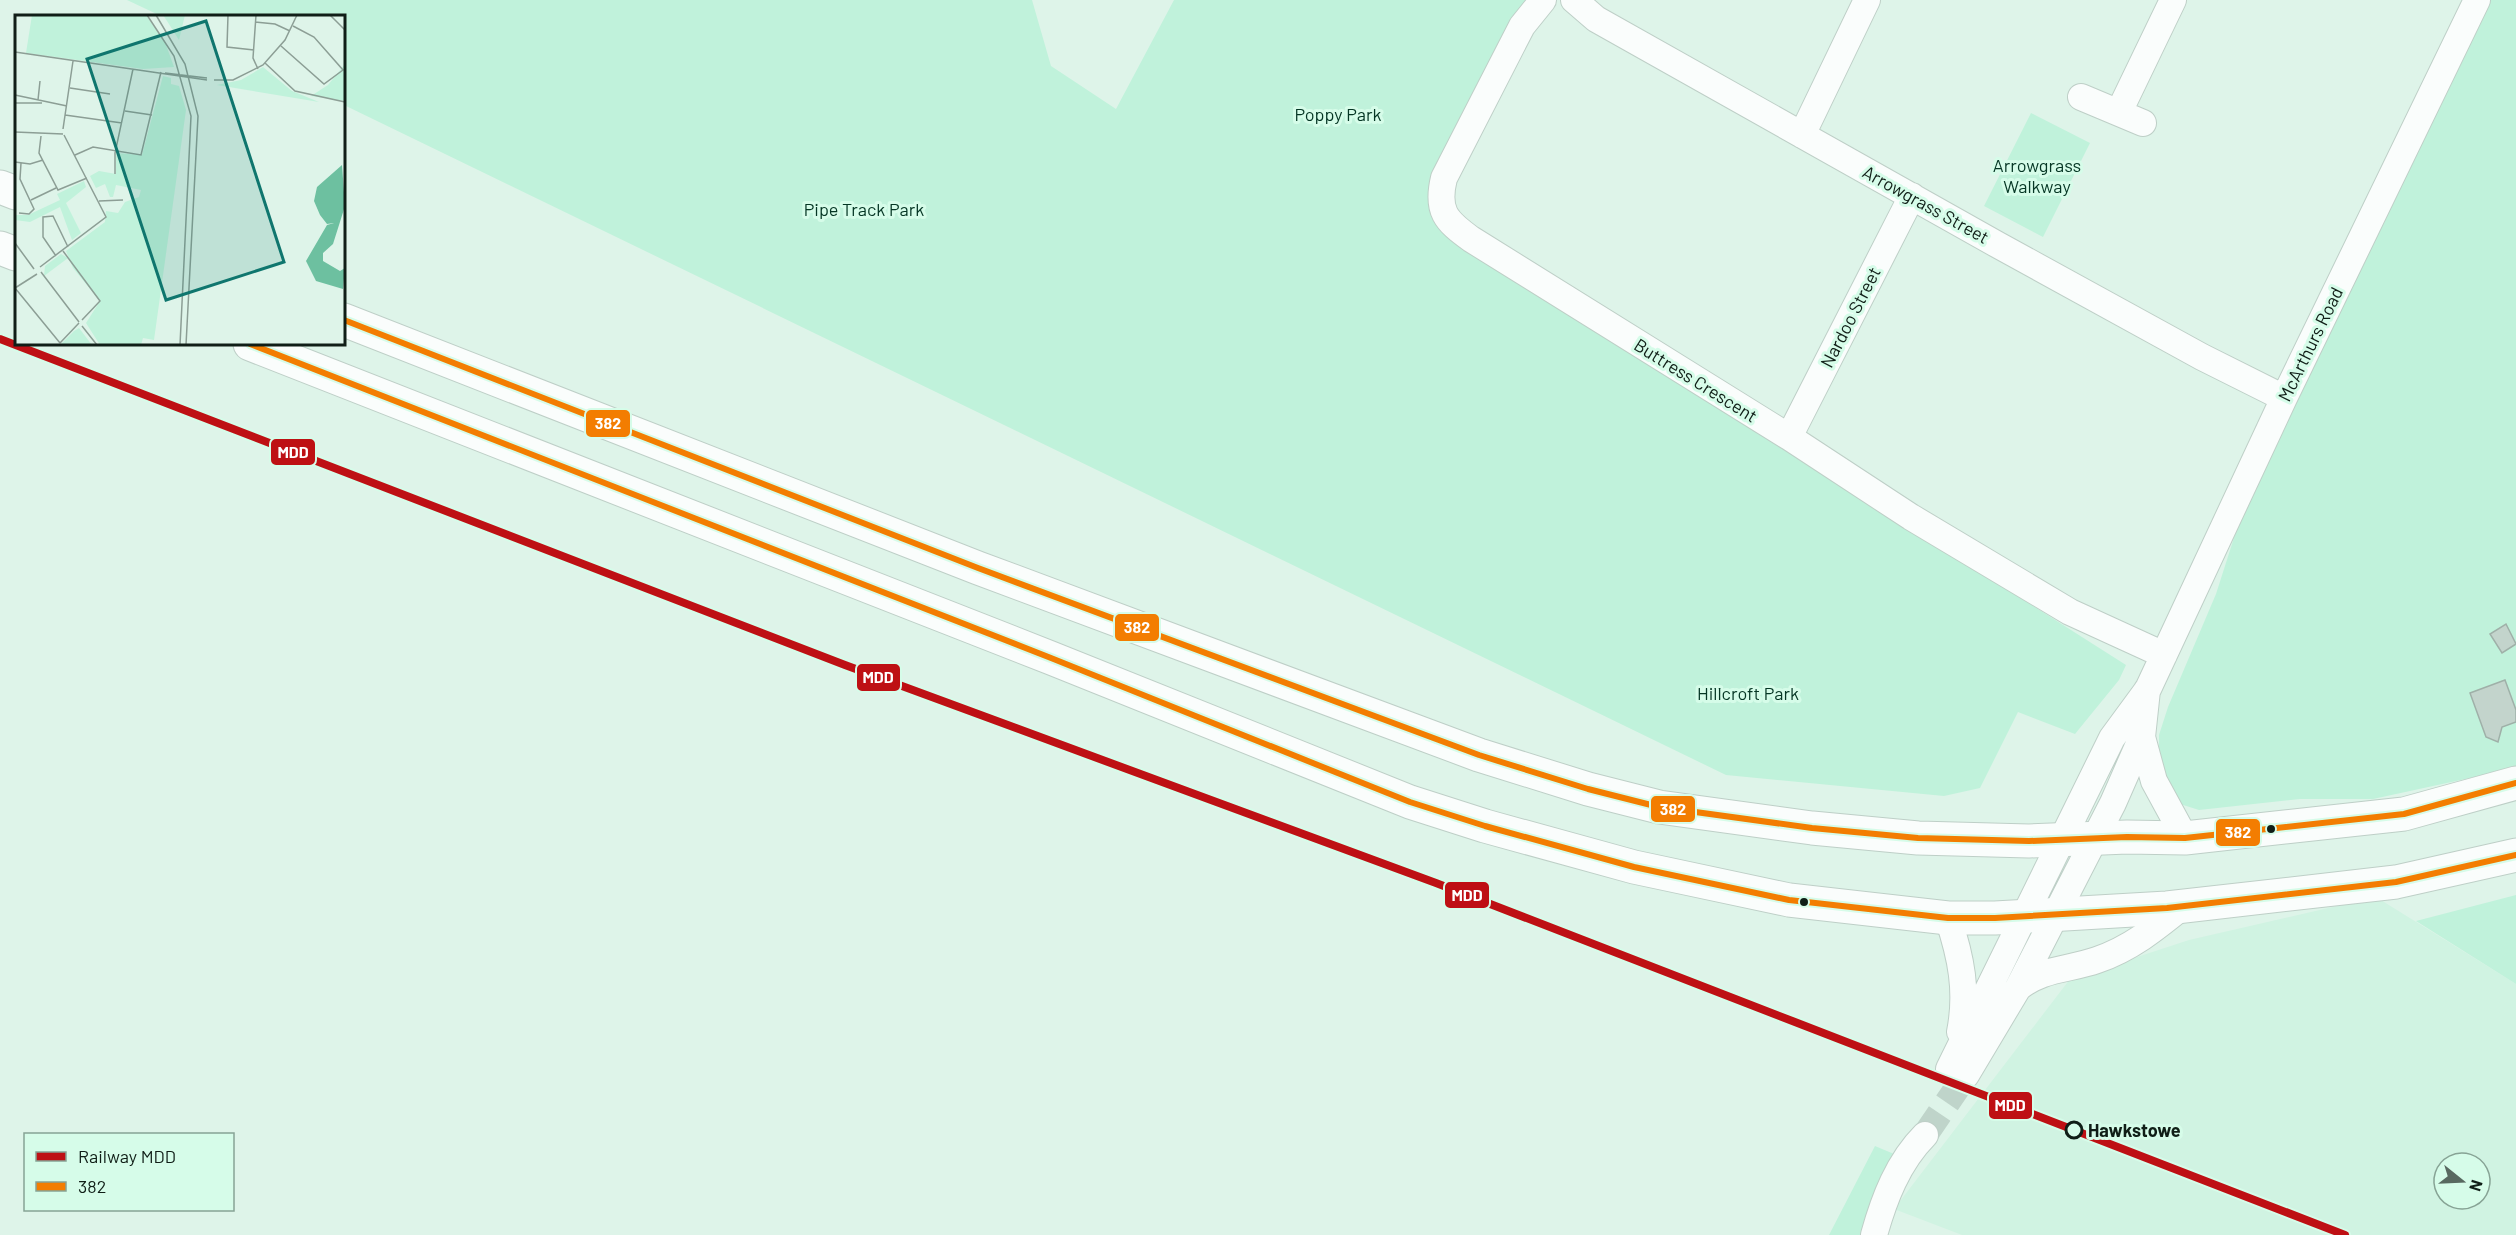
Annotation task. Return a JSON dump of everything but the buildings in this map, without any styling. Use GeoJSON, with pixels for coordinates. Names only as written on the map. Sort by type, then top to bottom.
{"type":"FeatureCollection","features":[{"type":"Feature","properties":{"kind":"highway"},"geometry":{"type":"LineString","coordinates":[[0,187],[15,193]]}},
{"type":"Feature","properties":{"kind":"highway"},"geometry":{"type":"LineString","coordinates":[[0,248],[15,254]]}},
{"type":"Feature","properties":{"kind":"highway"},"geometry":{"type":"LineString","coordinates":[[345,320],[978,568],[1479,755],[1588,789],[1659,807],[1812,828],[1918,838],[2061,840],[2185,838],[2404,814],[2516,783]]}},
{"type":"Feature","properties":{"kind":"highway"},"geometry":{"type":"LineString","coordinates":[[253,345],[1052,658],[1410,802],[1485,826],[1634,867],[1789,900],[1948,918],[2024,917],[2183,906],[2396,882],[2516,855]]}},
{"type":"Feature","properties":{"kind":"street","name":"Buttress Crescent"},"geometry":{"type":"LineString","coordinates":[[1543,0],[1522,26],[1448,170],[1441,190],[1443,211],[1448,220],[1471,238],[1789,437],[1911,517],[2070,612],[2164,655]]}},
{"type":"Feature","properties":{"kind":"street","name":"Arrowgrass Street"},"geometry":{"type":"LineString","coordinates":[[1574,0],[1596,19],[1802,135],[2202,357],[2284,398]]}},
{"type":"Feature","properties":{"kind":"street"},"geometry":{"type":"LineString","coordinates":[[1802,135],[1867,0]]}},
{"type":"Feature","properties":{"kind":"street"},"geometry":{"type":"LineString","coordinates":[[2119,112],[2173,0]]}},
{"type":"Feature","properties":{"kind":"street","name":"McArthurs Road"},"geometry":{"type":"LineString","coordinates":[[1957,1066],[2024,917],[2112,738],[2148,689],[2284,398],[2477,0]]}},
{"type":"Feature","properties":{"kind":"street"},"geometry":{"type":"LineString","coordinates":[[2081,97],[2143,123]]}},
{"type":"Feature","properties":{"kind":"street","name":"Nardoo Street"},"geometry":{"type":"LineString","coordinates":[[1789,437],[1912,196]]}},
{"type":"Feature","properties":{"kind":"street","name":"McArthurs Road"},"geometry":{"type":"LineString","coordinates":[[1957,1066],[2018,988],[2057,915],[2096,838],[2142,737],[2148,689]]}},
{"type":"Feature","properties":{"kind":"street","name":"McArthurs Road"},"geometry":{"type":"LineString","coordinates":[[2142,737],[2154,781],[2185,838]]}},
{"type":"Feature","properties":{"kind":"street"},"geometry":{"type":"LineString","coordinates":[[2018,988],[2041,974],[2096,960],[2117,952],[2151,932],[2183,906]]}},
{"type":"Feature","properties":{"kind":"street"},"geometry":{"type":"LineString","coordinates":[[1948,918],[1961,958],[1964,977],[1964,1014],[1957,1066]]}},
{"type":"Feature","properties":{"kind":"street"},"geometry":{"type":"LineString","coordinates":[[1874,1235],[1892,1185],[1918,1138]]}},
{"type":"Feature","properties":{"kind":"shaded area"},"geometry":{"type":"Polygon","coordinates":[[[2376,897],[2516,984],[2516,1235],[1962,1235],[1894,1209],[2070,979],[2189,940],[2376,897]]]}},
{"type":"Feature","properties":{"kind":"green space"},"geometry":{"type":"Polygon","coordinates":[[[127,0],[1032,0],[1051,66],[1116,109],[1174,0],[1528,0],[1433,177],[1458,241],[2126,665],[2119,680],[2075,734],[2018,712],[1980,788],[1944,796],[1726,775],[345,105],[345,15],[159,15],[127,0]]]}},
{"type":"Feature","properties":{"kind":"green space"},"geometry":{"type":"Polygon","coordinates":[[[2487,0],[2516,0],[2516,768],[2373,799],[2300,799],[2199,810],[2180,804],[2167,786],[2159,760],[2159,735],[2168,707],[2216,594],[2240,519],[2487,0]]]}},
{"type":"Feature","properties":{"kind":"green space","name":"Arrowgrass Walkway"},"geometry":{"type":"Polygon","coordinates":[[[2031,113],[2090,143],[2043,237],[1984,206],[2031,113]]]}},
{"type":"Feature","properties":{"kind":"green space"},"geometry":{"type":"Polygon","coordinates":[[[2516,895],[2516,984],[2416,921],[2516,895]]]}},
{"type":"Feature","properties":{"kind":"green space"},"geometry":{"type":"Polygon","coordinates":[[[1875,1146],[1894,1154],[1863,1235],[1829,1235],[1875,1146]]]}},
{"type":"Feature","properties":{"kind":"tunnel"},"geometry":{"type":"LineString","coordinates":[[1925,1135],[1966,1075]]}},
{"type":"Feature","properties":{"kind":"rail line","name":"MDD"},"geometry":{"type":"LineString","coordinates":[[0,339],[15,345]]}},
{"type":"Feature","properties":{"kind":"rail line","name":"MDD"},"geometry":{"type":"LineString","coordinates":[[16,345],[845,665],[1436,883],[2345,1235]]}},
{"type":"Feature","properties":{"kind":"transit line","name":"382"},"geometry":{"type":"LineString","coordinates":[[345,320],[978,568],[1479,755],[1588,789],[1659,807],[1812,828],[1918,838],[2029,841],[2127,837],[2185,838],[2404,814],[2516,783]]}},
{"type":"Feature","properties":{"kind":"transit line","name":"382"},"geometry":{"type":"LineString","coordinates":[[253,345],[1051,658],[1410,802],[1485,826],[1634,867],[1789,900],[1948,918],[1995,918],[2167,908],[2396,882],[2516,855]]}},
{"type":"Feature","properties":{"kind":"place","name":"Hawkstowe"},"geometry":{"type":"Point","coordinates":[2074,1130]}},
{"type":"Feature","properties":{"kind":"park label","name":"Poppy Park"},"geometry":{"type":"Point","coordinates":[1338,114]}},
{"type":"Feature","properties":{"kind":"park label","name":"Pipe Track Park"},"geometry":{"type":"Point","coordinates":[864,209]}},
{"type":"Feature","properties":{"kind":"park label","name":"Hillcroft Park"},"geometry":{"type":"Point","coordinates":[1748,693]}}]}
